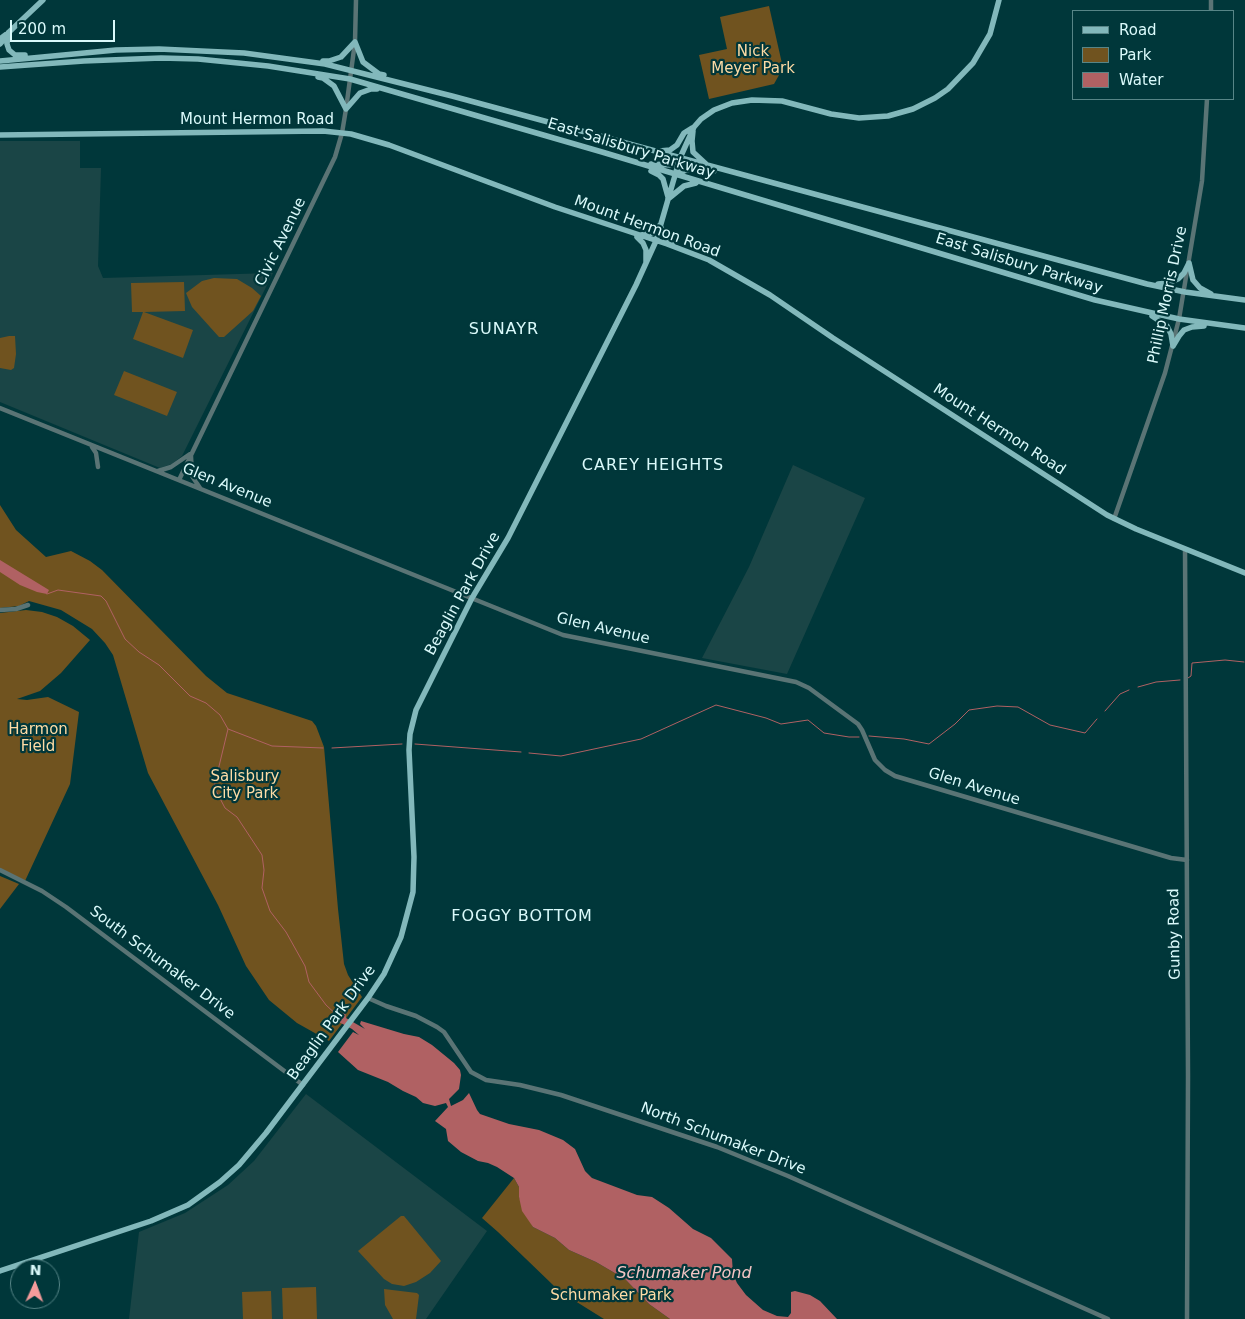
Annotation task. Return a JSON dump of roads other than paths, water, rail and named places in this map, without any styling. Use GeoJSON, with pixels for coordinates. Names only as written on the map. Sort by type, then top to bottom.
{"type":"FeatureCollection","features":[{"type":"Feature","properties":{"kind":"main road"},"geometry":{"type":"LineString","coordinates":[[0,39],[43,0]]}},
{"type":"Feature","properties":{"kind":"main road","name":"Beaglin Park Drive"},"geometry":{"type":"LineString","coordinates":[[0,1271],[152,1221],[192,1202],[220,1182],[238,1166],[266,1133],[368,998],[393,956],[405,926],[411,902],[414,857],[409,759],[413,719],[419,701],[472,598],[508,538],[646,264],[656,241],[680,158],[694,127],[701,119],[714,110],[726,105],[752,100],[782,101],[831,114],[859,118],[888,116],[913,109],[948,89],[968,70],[982,51],[990,34],[999,0]]}},
{"type":"Feature","properties":{"kind":"main road"},"geometry":{"type":"LineString","coordinates":[[0,44],[6,39],[8,33]]}},
{"type":"Feature","properties":{"kind":"main road"},"geometry":{"type":"LineString","coordinates":[[8,33],[8,47],[15,55],[52,56]]}},
{"type":"Feature","properties":{"kind":"main road"},"geometry":{"type":"LineString","coordinates":[[291,59],[303,58],[329,61],[341,57],[355,42],[363,62],[379,74],[410,82],[440,93]]}},
{"type":"Feature","properties":{"kind":"main road","name":"East Salisbury Parkway"},"geometry":{"type":"LineString","coordinates":[[0,61],[116,50],[158,49],[218,51],[291,59],[352,70],[1147,284],[1185,292],[1245,300]]}},
{"type":"Feature","properties":{"kind":"main road","name":"East Salisbury Parkway"},"geometry":{"type":"LineString","coordinates":[[0,69],[94,60],[161,58],[216,60],[350,79],[1095,300],[1179,319],[1245,328]]}},
{"type":"Feature","properties":{"kind":"main road"},"geometry":{"type":"LineString","coordinates":[[268,66],[279,70],[323,78],[338,91],[346,109],[360,93],[375,89],[408,98],[425,100]]}},
{"type":"Feature","properties":{"kind":"main road"},"geometry":{"type":"LineString","coordinates":[[651,151],[664,151],[674,148],[678,145],[684,132],[694,127]]}},
{"type":"Feature","properties":{"kind":"main road"},"geometry":{"type":"LineString","coordinates":[[694,127],[693,152],[710,167]]}},
{"type":"Feature","properties":{"kind":"main road","name":"Mount Hermon Road"},"geometry":{"type":"LineString","coordinates":[[0,135],[309,131],[342,133],[389,145],[709,260],[770,295],[833,338],[1114,519],[1245,573]]}},
{"type":"Feature","properties":{"kind":"main road"},"geometry":{"type":"LineString","coordinates":[[619,158],[668,166],[680,158]]}},
{"type":"Feature","properties":{"kind":"main road"},"geometry":{"type":"LineString","coordinates":[[619,158],[625,163],[659,175],[665,186],[668,199],[680,189],[692,184],[724,190]]}},
{"type":"Feature","properties":{"kind":"main road"},"geometry":{"type":"LineString","coordinates":[[675,175],[690,169],[727,171]]}},
{"type":"Feature","properties":{"kind":"main road"},"geometry":{"type":"LineString","coordinates":[[638,236],[653,233],[660,225],[666,239],[681,249]]}},
{"type":"Feature","properties":{"kind":"main road"},"geometry":{"type":"LineString","coordinates":[[619,229],[640,238],[646,250],[646,264]]}},
{"type":"Feature","properties":{"kind":"main road"},"geometry":{"type":"LineString","coordinates":[[1147,284],[1173,282],[1181,276],[1189,263]]}},
{"type":"Feature","properties":{"kind":"main road"},"geometry":{"type":"LineString","coordinates":[[1189,263],[1191,276],[1197,285],[1215,296]]}},
{"type":"Feature","properties":{"kind":"main road"},"geometry":{"type":"LineString","coordinates":[[1143,312],[1166,326],[1171,334],[1173,346]]}},
{"type":"Feature","properties":{"kind":"main road"},"geometry":{"type":"LineString","coordinates":[[1173,346],[1179,336],[1188,328],[1212,324]]}},
{"type":"Feature","properties":{"kind":"street","name":"Civic Avenue"},"geometry":{"type":"LineString","coordinates":[[178,480],[331,166],[342,133],[352,70],[356,0]]}},
{"type":"Feature","properties":{"kind":"street","name":"Phillip Morris Drive"},"geometry":{"type":"LineString","coordinates":[[1114,519],[1165,373],[1185,292],[1202,181],[1207,100]]}},
{"type":"Feature","properties":{"kind":"street","name":"Glen Avenue"},"geometry":{"type":"LineString","coordinates":[[0,408],[549,630],[576,638],[796,682],[809,688],[858,724],[875,760],[894,776],[1162,855],[1186,860]]}},
{"type":"Feature","properties":{"kind":"street"},"geometry":{"type":"LineString","coordinates":[[90,444],[96,453],[98,467]]}},
{"type":"Feature","properties":{"kind":"street"},"geometry":{"type":"LineString","coordinates":[[156,472],[171,467],[191,453]]}},
{"type":"Feature","properties":{"kind":"street"},"geometry":{"type":"LineString","coordinates":[[191,453],[192,476],[200,489]]}},
{"type":"Feature","properties":{"kind":"street","name":"Gunby Road"},"geometry":{"type":"LineString","coordinates":[[1185,548],[1187,1319]]}},
{"type":"Feature","properties":{"kind":"street"},"geometry":{"type":"LineString","coordinates":[[0,610],[16,609],[28,605]]}},
{"type":"Feature","properties":{"kind":"street","name":"South Schumaker Drive"},"geometry":{"type":"LineString","coordinates":[[0,870],[42,891],[66,907],[303,1085]]}},
{"type":"Feature","properties":{"kind":"street","name":"North Schumaker Drive"},"geometry":{"type":"LineString","coordinates":[[368,998],[378,1004],[416,1016],[438,1027],[444,1032],[471,1072],[486,1080],[520,1085],[561,1095],[717,1147],[1108,1319]]}},
{"type":"Feature","properties":{"kind":"water"},"geometry":{"type":"Polygon","coordinates":[[[0,560],[49,590],[47,594],[20,585],[0,572],[0,560]]]}},
{"type":"Feature","properties":{"kind":"water","name":"Schumaker Pond"},"geometry":{"type":"Polygon","coordinates":[[[345,1011],[346,1018],[365,1029],[360,1024],[361,1021],[419,1037],[454,1063],[460,1070],[461,1075],[459,1089],[449,1099],[451,1106],[463,1100],[469,1093],[480,1114],[509,1124],[539,1130],[563,1140],[575,1149],[585,1171],[592,1178],[637,1195],[652,1197],[669,1208],[693,1229],[711,1238],[732,1259],[733,1274],[737,1283],[746,1295],[763,1310],[777,1316],[788,1317],[791,1313],[791,1292],[795,1291],[810,1295],[820,1301],[837,1319],[670,1319],[649,1304],[625,1279],[596,1262],[569,1250],[555,1238],[533,1227],[522,1211],[519,1187],[514,1178],[497,1167],[478,1161],[461,1152],[448,1141],[446,1129],[435,1121],[448,1107],[446,1103],[435,1106],[423,1103],[416,1097],[388,1082],[358,1070],[338,1052],[353,1032],[359,1035],[337,1021],[345,1011]]]}},
{"type":"Feature","properties":{"kind":"waterway"},"geometry":{"type":"LineString","coordinates":[[47,594],[58,590],[101,596],[106,601],[125,639],[139,652],[159,665],[190,696],[206,703],[220,715],[228,729],[214,787],[225,808],[237,817],[262,855],[264,870],[262,888],[270,911],[286,932],[305,966],[309,982],[326,1005],[340,1018]]}},
{"type":"Feature","properties":{"kind":"waterway"},"geometry":{"type":"LineString","coordinates":[[1188,678],[1191,676],[1192,663],[1225,660],[1244,662]]}},
{"type":"Feature","properties":{"kind":"waterway"},"geometry":{"type":"LineString","coordinates":[[1138,687],[1156,682],[1180,680]]}},
{"type":"Feature","properties":{"kind":"waterway"},"geometry":{"type":"LineString","coordinates":[[1105,711],[1120,694],[1129,690]]}},
{"type":"Feature","properties":{"kind":"waterway"},"geometry":{"type":"LineString","coordinates":[[529,753],[561,756],[641,739],[716,705],[766,718],[781,724],[808,720],[824,733],[859,737]]}},
{"type":"Feature","properties":{"kind":"waterway"},"geometry":{"type":"LineString","coordinates":[[869,736],[904,739],[929,744],[955,724],[969,710],[997,706],[1018,707],[1050,725],[1085,733],[1097,719]]}},
{"type":"Feature","properties":{"kind":"waterway"},"geometry":{"type":"LineString","coordinates":[[228,729],[272,746],[323,748]]}},
{"type":"Feature","properties":{"kind":"waterway"},"geometry":{"type":"LineString","coordinates":[[332,748],[402,744]]}},
{"type":"Feature","properties":{"kind":"waterway"},"geometry":{"type":"LineString","coordinates":[[415,744],[521,752]]}},
{"type":"Feature","properties":{"kind":"district","name":"SUNAYR"},"geometry":{"type":"Point","coordinates":[504,330]}},
{"type":"Feature","properties":{"kind":"district","name":"CAREY HEIGHTS"},"geometry":{"type":"Point","coordinates":[653,466]}},
{"type":"Feature","properties":{"kind":"district","name":"FOGGY BOTTOM"},"geometry":{"type":"Point","coordinates":[522,917]}},
{"type":"Feature","properties":{"kind":"park label","name":"Nick Meyer Park"},"geometry":{"type":"Point","coordinates":[753,60]}},
{"type":"Feature","properties":{"kind":"park label","name":"Harmon Field"},"geometry":{"type":"Point","coordinates":[38,738]}},
{"type":"Feature","properties":{"kind":"park label","name":"Salisbury City Park"},"geometry":{"type":"Point","coordinates":[245,786]}},
{"type":"Feature","properties":{"kind":"park label","name":"Schumaker Park"},"geometry":{"type":"Point","coordinates":[611,1296]}}]}
